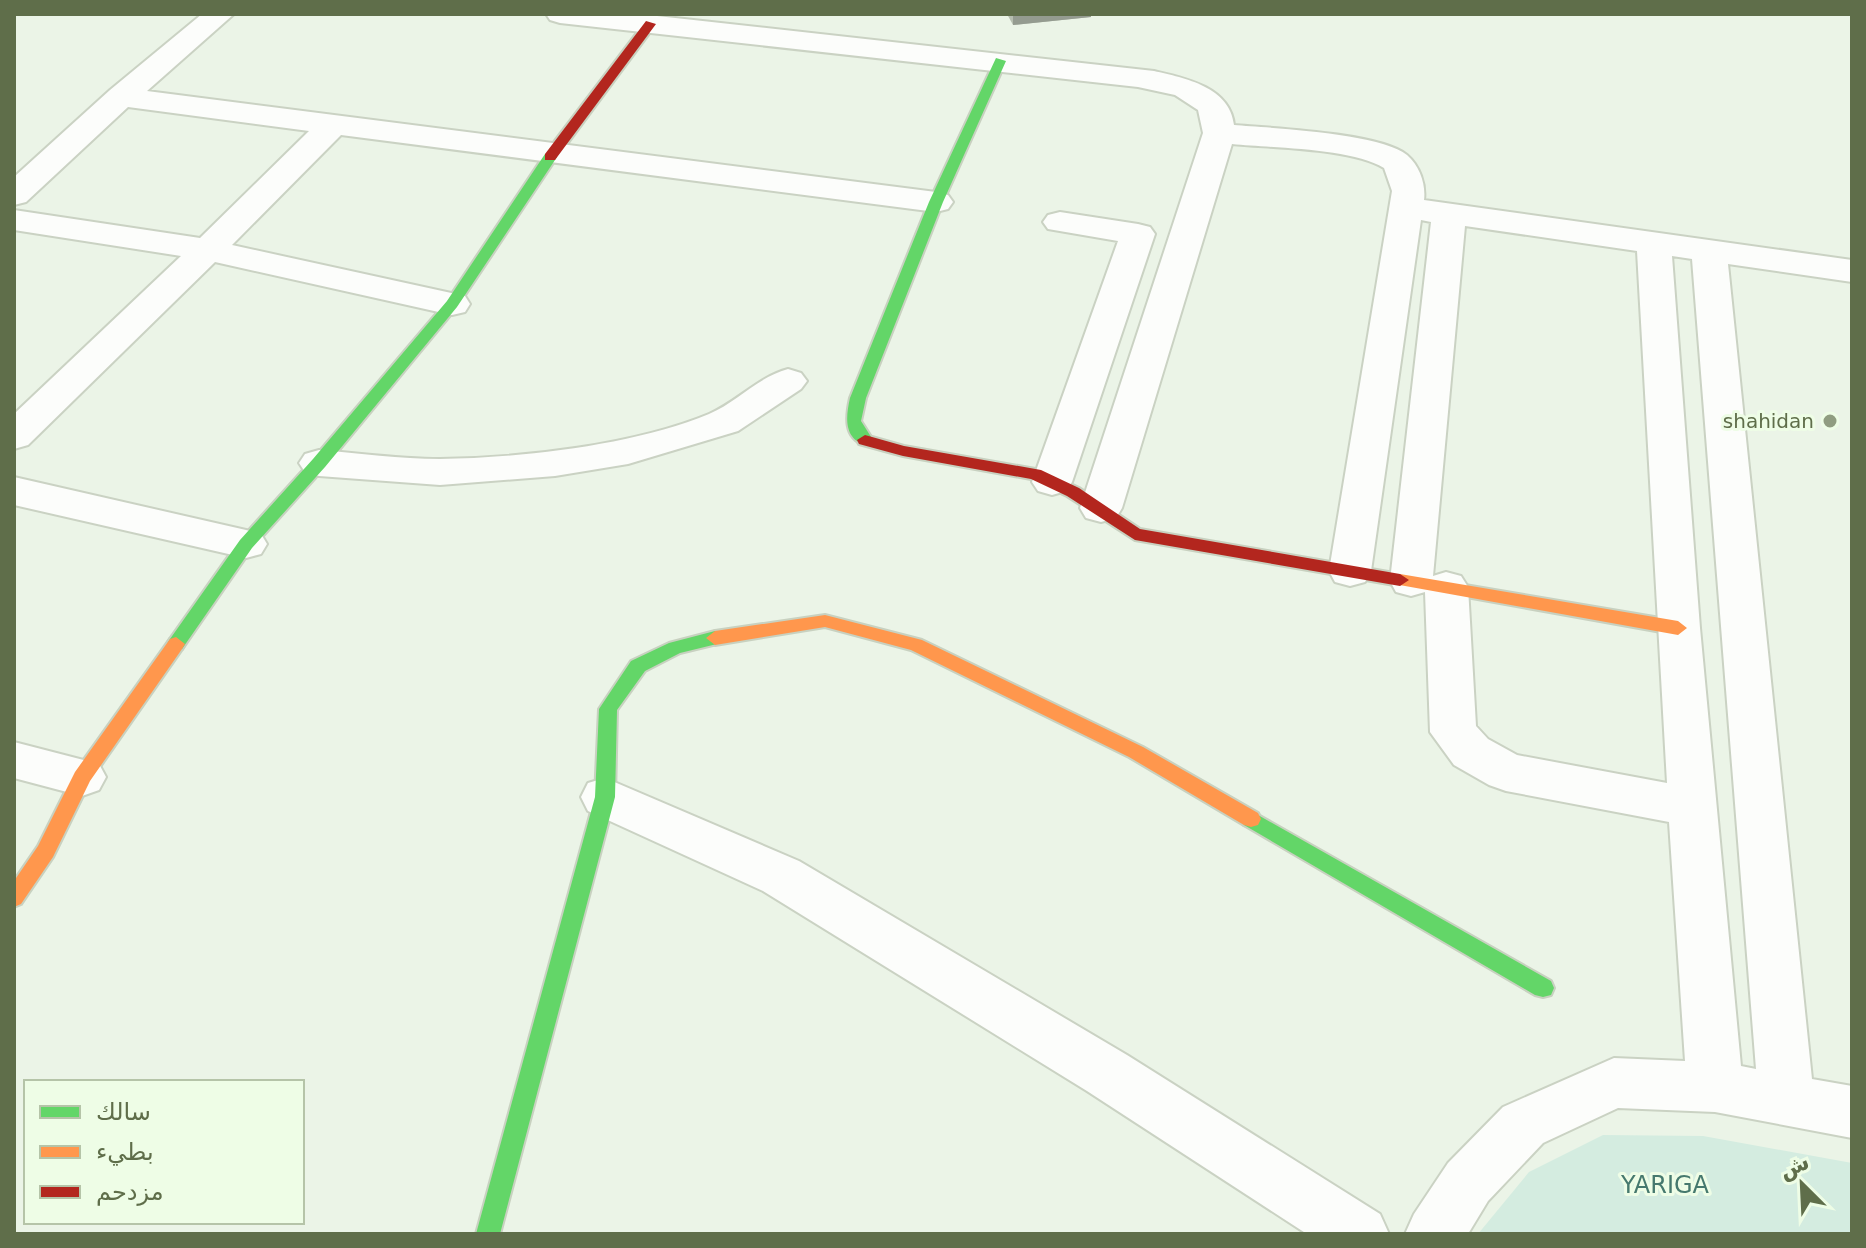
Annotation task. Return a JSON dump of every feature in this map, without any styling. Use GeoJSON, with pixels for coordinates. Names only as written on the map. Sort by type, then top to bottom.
{"type":"FeatureCollection","features":[{"type":"Feature","properties":{"kind":"street"},"geometry":{"type":"LineString","coordinates":[[14,195],[121,97],[220,14]]}},
{"type":"Feature","properties":{"kind":"street"},"geometry":{"type":"LineString","coordinates":[[753,14],[1112,52],[1139,60],[1157,73],[1160,81]]}},
{"type":"Feature","properties":{"kind":"street"},"geometry":{"type":"LineString","coordinates":[[579,15],[1160,81],[1187,89],[1207,102],[1220,122],[1219,133],[1101,508]]}},
{"type":"Feature","properties":{"kind":"street"},"geometry":{"type":"LineString","coordinates":[[14,898],[46,851],[82,777],[246,544],[319,463],[452,304],[553,153],[650,24]]}},
{"type":"Feature","properties":{"kind":"street"},"geometry":{"type":"LineString","coordinates":[[1000,61],[936,202],[858,398],[853,421],[861,438],[886,449],[1036,474],[1101,508],[1135,534],[1678,628]]}},
{"type":"Feature","properties":{"kind":"street"},"geometry":{"type":"LineString","coordinates":[[121,97],[936,202]]}},
{"type":"Feature","properties":{"kind":"street"},"geometry":{"type":"LineString","coordinates":[[14,436],[333,125]]}},
{"type":"Feature","properties":{"kind":"street"},"geometry":{"type":"LineString","coordinates":[[1219,133],[1368,151],[1393,159],[1405,174],[1409,191],[1350,571]]}},
{"type":"Feature","properties":{"kind":"street"},"geometry":{"type":"LineString","coordinates":[[1406,208],[1852,271]]}},
{"type":"Feature","properties":{"kind":"street"},"geometry":{"type":"LineString","coordinates":[[1449,214],[1428,584],[1453,732],[1471,752],[1506,772],[1692,807]]}},
{"type":"Feature","properties":{"kind":"street"},"geometry":{"type":"LineString","coordinates":[[14,220],[208,250],[452,304]]}},
{"type":"Feature","properties":{"kind":"street"},"geometry":{"type":"LineString","coordinates":[[1052,482],[1138,234],[1060,222]]}},
{"type":"Feature","properties":{"kind":"street"},"geometry":{"type":"LineString","coordinates":[[1654,243],[1678,628],[1715,1087]]}},
{"type":"Feature","properties":{"kind":"street"},"geometry":{"type":"LineString","coordinates":[[1709,251],[1786,1098]]}},
{"type":"Feature","properties":{"kind":"street"},"geometry":{"type":"LineString","coordinates":[[319,463],[440,472],[555,463],[628,451],[724,422],[788,381]]}},
{"type":"Feature","properties":{"kind":"street"},"geometry":{"type":"LineString","coordinates":[[14,491],[246,544]]}},
{"type":"Feature","properties":{"kind":"street"},"geometry":{"type":"LineString","coordinates":[[488,1234],[605,797],[608,709],[638,666],[675,648],[715,638],[825,621],[916,645],[1136,752],[1543,988]]}},
{"type":"Feature","properties":{"kind":"street"},"geometry":{"type":"LineString","coordinates":[[14,760],[82,777]]}},
{"type":"Feature","properties":{"kind":"street"},"geometry":{"type":"LineString","coordinates":[[605,797],[781,876],[1107,1073],[1359,1234]]}},
{"type":"Feature","properties":{"kind":"street"},"geometry":{"type":"LineString","coordinates":[[1435,1234],[1468,1182],[1523,1125],[1614,1083],[1715,1087],[1852,1112]]}},
{"type":"Feature","properties":{"kind":"green space","name":"YARIGA"},"geometry":{"type":"Polygon","coordinates":[[[1603,1135],[1703,1136],[1852,1163],[1852,1234],[1478,1234],[1529,1172],[1603,1135]]]}},
{"type":"Feature","properties":{"kind":"traffic: fast"},"geometry":{"type":"LineString","coordinates":[[865,440],[853,421],[858,398],[936,202],[1000,61]]}},
{"type":"Feature","properties":{"kind":"traffic: fast"},"geometry":{"type":"LineString","coordinates":[[176,644],[246,544],[319,463],[452,304],[550,157]]}},
{"type":"Feature","properties":{"kind":"traffic: fast"},"geometry":{"type":"LineString","coordinates":[[488,1234],[605,797],[608,709],[638,666],[675,648],[715,638]]}},
{"type":"Feature","properties":{"kind":"traffic: fast"},"geometry":{"type":"LineString","coordinates":[[1251,819],[1543,988]]}},
{"type":"Feature","properties":{"kind":"traffic: slow"},"geometry":{"type":"LineString","coordinates":[[1400,580],[1678,628]]}},
{"type":"Feature","properties":{"kind":"traffic: slow"},"geometry":{"type":"LineString","coordinates":[[715,638],[825,621],[916,645],[1136,752],[1251,819]]}},
{"type":"Feature","properties":{"kind":"traffic: slow"},"geometry":{"type":"LineString","coordinates":[[14,898],[46,851],[82,777],[176,644]]}},
{"type":"Feature","properties":{"kind":"traffic: jam"},"geometry":{"type":"LineString","coordinates":[[550,157],[650,24]]}},
{"type":"Feature","properties":{"kind":"traffic: jam"},"geometry":{"type":"LineString","coordinates":[[865,440],[903,451],[1035,474],[1073,492],[1135,534],[1400,580]]}},
{"type":"Feature","properties":{"kind":"place","name":"shahidan"},"geometry":{"type":"Point","coordinates":[1830,421]}}]}
